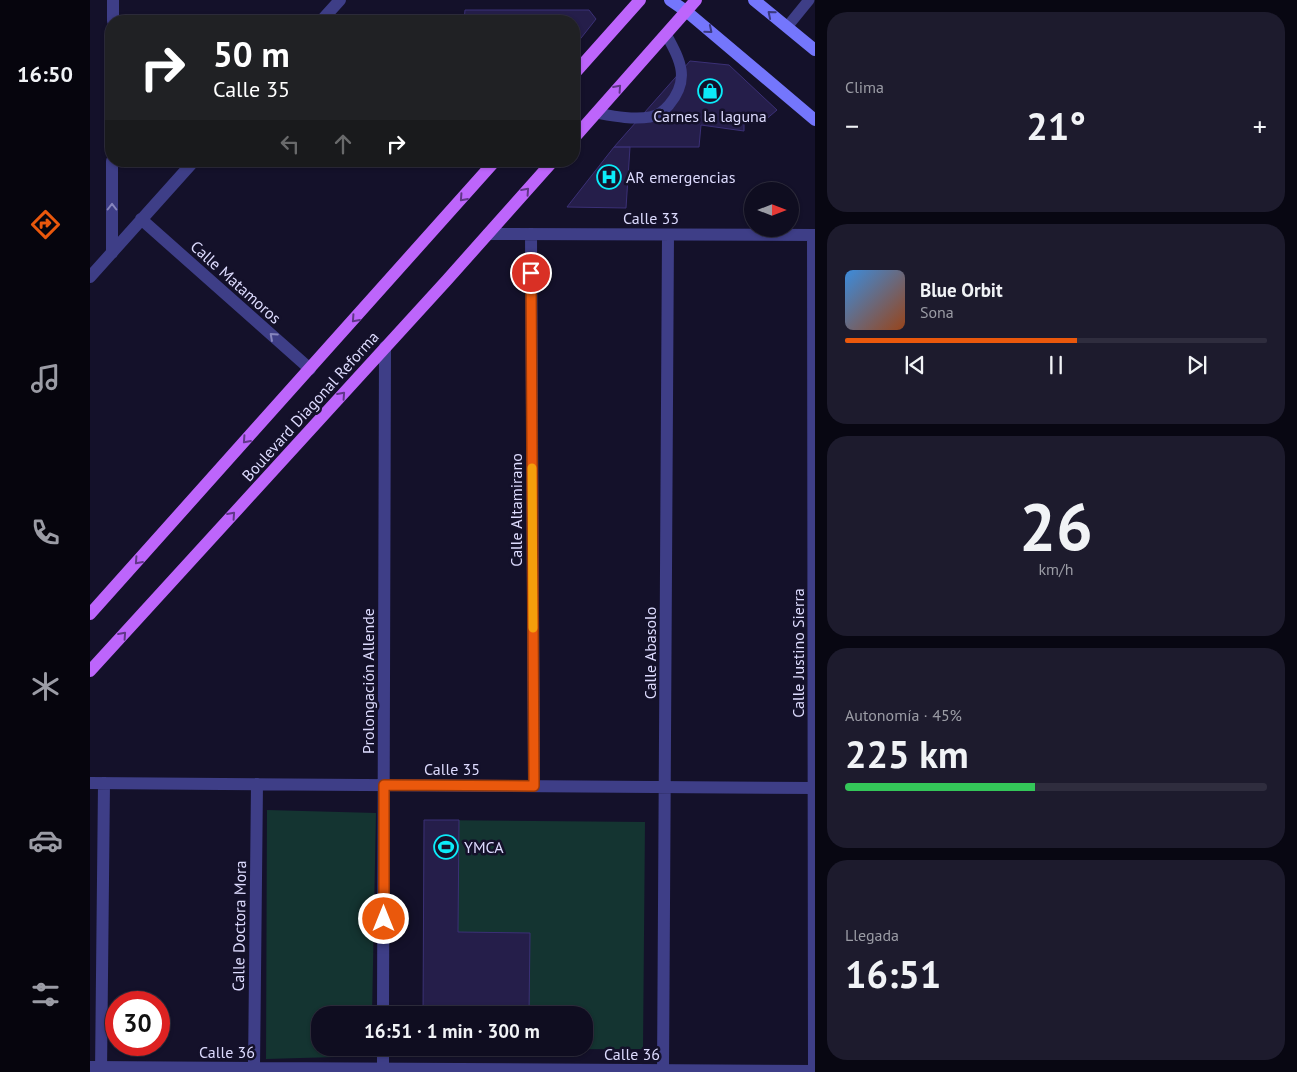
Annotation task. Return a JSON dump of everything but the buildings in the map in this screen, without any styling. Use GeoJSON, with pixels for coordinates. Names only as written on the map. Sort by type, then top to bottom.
{"type":"FeatureCollection","features":[{"type":"Feature","properties":{"kind":"main road"},"geometry":{"type":"LineString","coordinates":[[580,67],[640,0]]}},
{"type":"Feature","properties":{"kind":"main road"},"geometry":{"type":"LineString","coordinates":[[670,0],[686,11],[814,120]]}},
{"type":"Feature","properties":{"kind":"main road"},"geometry":{"type":"LineString","coordinates":[[580,131],[696,0]]}},
{"type":"Feature","properties":{"kind":"main road"},"geometry":{"type":"LineString","coordinates":[[754,0],[814,50]]}},
{"type":"Feature","properties":{"kind":"main road","name":"Boulevard Diagonal Reforma"},"geometry":{"type":"LineString","coordinates":[[90,614],[491,167]]}},
{"type":"Feature","properties":{"kind":"main road","name":"Boulevard Diagonal Reforma"},"geometry":{"type":"LineString","coordinates":[[90,671],[548,167]]}},
{"type":"Feature","properties":{"kind":"street"},"geometry":{"type":"LineString","coordinates":[[113,15],[114,0]]}},
{"type":"Feature","properties":{"kind":"street"},"geometry":{"type":"LineString","coordinates":[[326,15],[340,0]]}},
{"type":"Feature","properties":{"kind":"street"},"geometry":{"type":"LineString","coordinates":[[112,167],[112,252]]}},
{"type":"Feature","properties":{"kind":"street"},"geometry":{"type":"LineString","coordinates":[[90,276],[189,167]]}},
{"type":"Feature","properties":{"kind":"street","name":"Calle Matamoros"},"geometry":{"type":"LineString","coordinates":[[141,220],[310,369]]}},
{"type":"Feature","properties":{"kind":"street","name":"Calle 33"},"geometry":{"type":"LineString","coordinates":[[488,234],[814,235]]}},
{"type":"Feature","properties":{"kind":"street","name":"Calle Altamirano"},"geometry":{"type":"LineString","coordinates":[[531,234],[534,786]]}},
{"type":"Feature","properties":{"kind":"street","name":"Calle Abasolo"},"geometry":{"type":"LineString","coordinates":[[664,1071],[668,235]]}},
{"type":"Feature","properties":{"kind":"street","name":"Calle Justino Sierra"},"geometry":{"type":"LineString","coordinates":[[814,235],[814,1071]]}},
{"type":"Feature","properties":{"kind":"street","name":"Prolongación Allende"},"geometry":{"type":"LineString","coordinates":[[383,1006],[385,347]]}},
{"type":"Feature","properties":{"kind":"street","name":"Calle 35"},"geometry":{"type":"LineString","coordinates":[[90,783],[814,788]]}},
{"type":"Feature","properties":{"kind":"street"},"geometry":{"type":"LineString","coordinates":[[97,1069],[104,783]]}},
{"type":"Feature","properties":{"kind":"street","name":"Calle Doctora Mora"},"geometry":{"type":"LineString","coordinates":[[254,1068],[257,784]]}},
{"type":"Feature","properties":{"kind":"street"},"geometry":{"type":"LineString","coordinates":[[383,1056],[383,1071]]}},
{"type":"Feature","properties":{"kind":"street","name":"Calle 36"},"geometry":{"type":"LineString","coordinates":[[97,1069],[814,1071]]}},
{"type":"Feature","properties":{"kind":"lane"},"geometry":{"type":"LineString","coordinates":[[787,27],[809,0]]}},
{"type":"Feature","properties":{"kind":"lane"},"geometry":{"type":"LineString","coordinates":[[596,113],[626,118],[651,117],[665,110],[676,97],[683,79],[678,57],[666,34]]}},
{"type":"Feature","properties":{"kind":"green space"},"geometry":{"type":"Polygon","coordinates":[[[267,810],[376,813],[372,1006],[311,1006],[311,1056],[371,1056],[266,1059],[267,810]]]}},
{"type":"Feature","properties":{"kind":"green space"},"geometry":{"type":"Polygon","coordinates":[[[424,820],[645,822],[643,1049],[593,1049],[593,1006],[423,1006],[424,820]]]}},
{"type":"Feature","properties":{"kind":"slow traffic"},"geometry":{"type":"LineString","coordinates":[[532,468],[533,628]]}},
{"type":"Feature","properties":{"kind":"place","name":"Carnes la laguna"},"geometry":{"type":"Point","coordinates":[710,91]}},
{"type":"Feature","properties":{"kind":"place","name":"AR emergencias"},"geometry":{"type":"Point","coordinates":[609,177]}},
{"type":"Feature","properties":{"kind":"place","name":"YMCA"},"geometry":{"type":"Point","coordinates":[446,847]}},
{"type":"Feature","properties":{"kind":"route"},"geometry":{"type":"LineString","coordinates":[[384,919],[384,785],[534,786],[531,273]]}}]}
